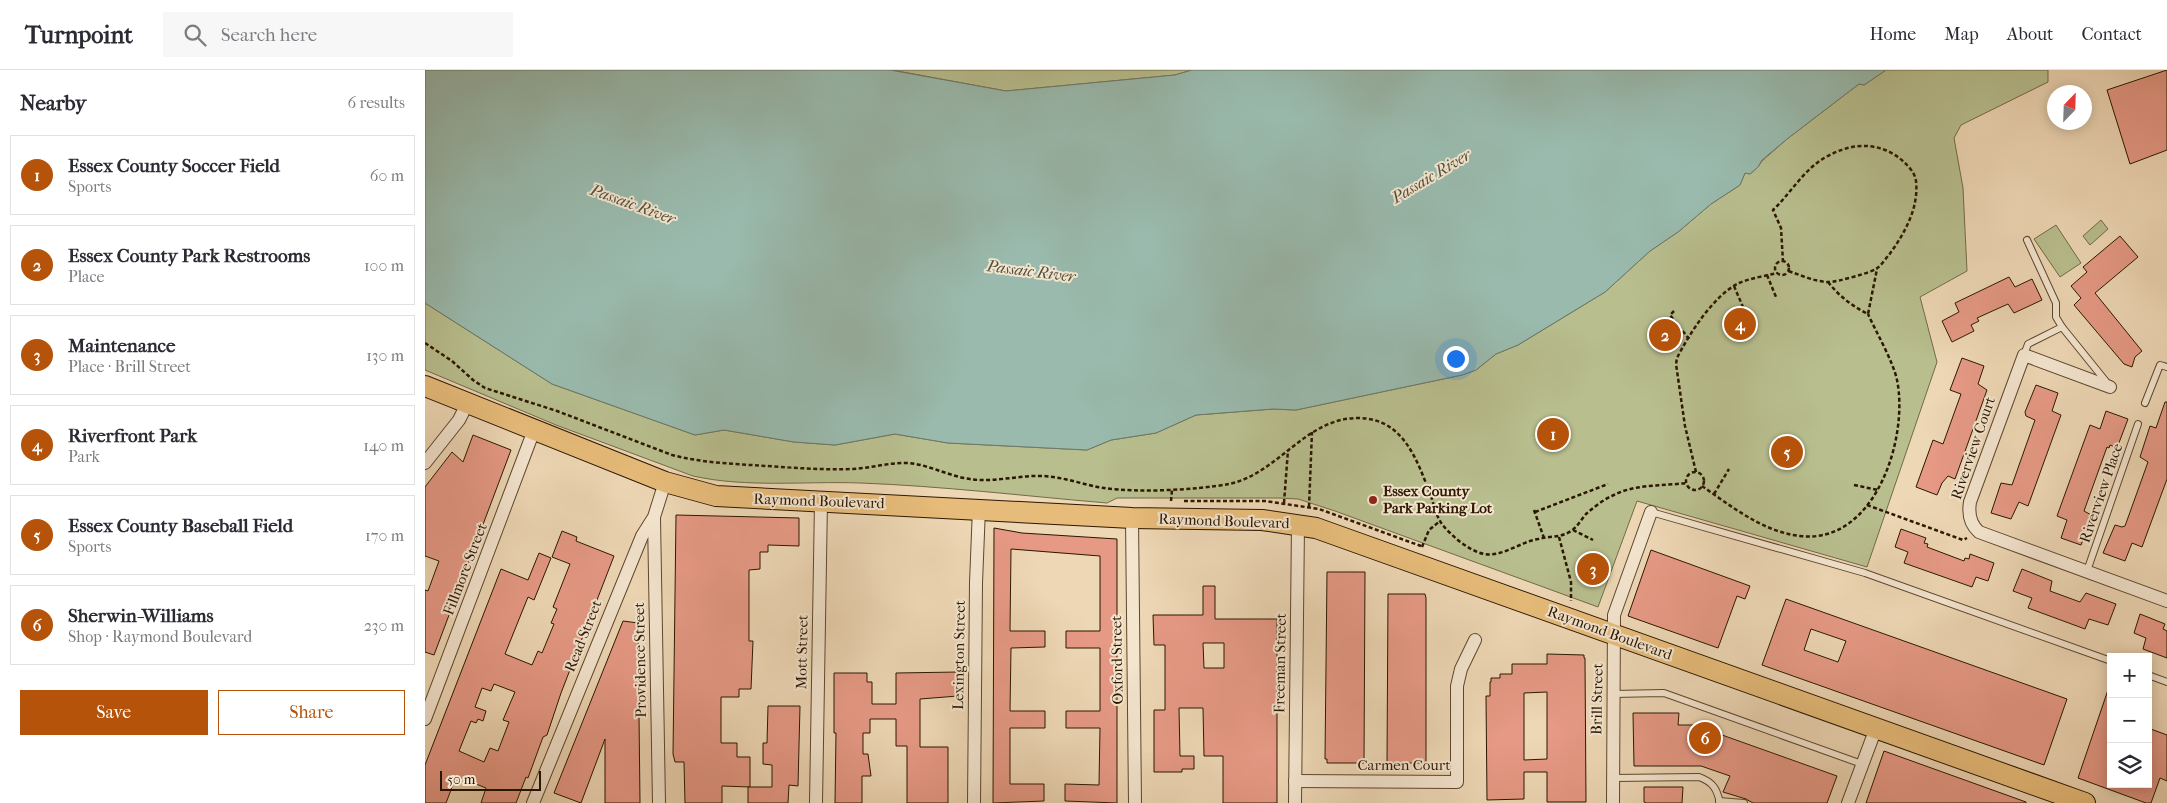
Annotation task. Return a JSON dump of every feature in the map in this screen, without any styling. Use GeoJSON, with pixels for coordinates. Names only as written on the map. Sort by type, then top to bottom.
{"type":"FeatureCollection","features":[{"type":"Feature","properties":{"kind":"main road","name":"Raymond Boulevard"},"geometry":{"type":"LineString","coordinates":[[425,386],[665,482],[716,496],[979,508],[1132,518],[1262,520],[1298,524],[1329,532],[1876,728],[2052,797],[2085,803]]}},
{"type":"Feature","properties":{"kind":"street"},"geometry":{"type":"LineString","coordinates":[[2024,355],[2110,387]]}},
{"type":"Feature","properties":{"kind":"street","name":"Riverview Court"},"geometry":{"type":"LineString","coordinates":[[1976,530],[1970,521],[1968,511],[1970,502],[2024,355]]}},
{"type":"Feature","properties":{"kind":"street"},"geometry":{"type":"LineString","coordinates":[[425,463],[459,420],[467,404]]}},
{"type":"Feature","properties":{"kind":"street","name":"Fillmore Street"},"geometry":{"type":"LineString","coordinates":[[425,719],[535,430]]}},
{"type":"Feature","properties":{"kind":"street","name":"Read Street"},"geometry":{"type":"LineString","coordinates":[[533,803],[642,536],[654,517],[665,482]]}},
{"type":"Feature","properties":{"kind":"street","name":"Mott Street"},"geometry":{"type":"LineString","coordinates":[[816,803],[821,501]]}},
{"type":"Feature","properties":{"kind":"street","name":"Lexington Street"},"geometry":{"type":"LineString","coordinates":[[974,803],[975,583],[979,508]]}},
{"type":"Feature","properties":{"kind":"street","name":"Brill Street"},"geometry":{"type":"LineString","coordinates":[[1613,803],[1614,615],[1651,512]]}},
{"type":"Feature","properties":{"kind":"street","name":"Providence Street"},"geometry":{"type":"LineString","coordinates":[[654,517],[659,803]]}},
{"type":"Feature","properties":{"kind":"street","name":"Oxford Street"},"geometry":{"type":"LineString","coordinates":[[1132,518],[1135,803]]}},
{"type":"Feature","properties":{"kind":"street","name":"Freeman Street"},"geometry":{"type":"LineString","coordinates":[[1295,803],[1298,524]]}},
{"type":"Feature","properties":{"kind":"street"},"geometry":{"type":"LineString","coordinates":[[1976,530],[2167,600]]}},
{"type":"Feature","properties":{"kind":"street","name":"Carmen Court"},"geometry":{"type":"LineString","coordinates":[[1295,781],[1457,782],[1457,686],[1461,668],[1475,640]]}},
{"type":"Feature","properties":{"kind":"street"},"geometry":{"type":"LineString","coordinates":[[1848,803],[1876,728]]}},
{"type":"Feature","properties":{"kind":"lane"},"geometry":{"type":"LineString","coordinates":[[2027,240],[2056,303],[2056,317],[2110,387]]}},
{"type":"Feature","properties":{"kind":"lane"},"geometry":{"type":"LineString","coordinates":[[2024,355],[2028,344],[2062,327]]}},
{"type":"Feature","properties":{"kind":"lane"},"geometry":{"type":"LineString","coordinates":[[2145,403],[2160,365],[2167,367]]}},
{"type":"Feature","properties":{"kind":"lane","name":"Riverview Place"},"geometry":{"type":"LineString","coordinates":[[2087,571],[2138,424]]}},
{"type":"Feature","properties":{"kind":"lane"},"geometry":{"type":"LineString","coordinates":[[1651,512],[1865,573],[2107,660]]}},
{"type":"Feature","properties":{"kind":"lane"},"geometry":{"type":"LineString","coordinates":[[2152,676],[2167,682]]}},
{"type":"Feature","properties":{"kind":"lane"},"geometry":{"type":"LineString","coordinates":[[1613,694],[1664,693],[1862,764]]}},
{"type":"Feature","properties":{"kind":"lane"},"geometry":{"type":"LineString","coordinates":[[1613,778],[1699,776],[1711,781],[1717,791],[1719,802],[1744,803]]}},
{"type":"Feature","properties":{"kind":"path"},"geometry":{"type":"LineString","coordinates":[[1702,486],[1731,506],[1779,531],[1800,536],[1821,536],[1853,520],[1878,490],[1888,467],[1896,442],[1899,421],[1897,378],[1868,314],[1877,269],[1896,245],[1910,221],[1915,192],[1913,173],[1902,161],[1880,148],[1869,145],[1851,147],[1826,157],[1806,172],[1773,210],[1781,228],[1783,262]]}},
{"type":"Feature","properties":{"kind":"path"},"geometry":{"type":"LineString","coordinates":[[1783,262],[1788,265],[1788,271]]}},
{"type":"Feature","properties":{"kind":"path"},"geometry":{"type":"LineString","coordinates":[[1777,273],[1776,265],[1783,262]]}},
{"type":"Feature","properties":{"kind":"path"},"geometry":{"type":"LineString","coordinates":[[1696,472],[1688,475],[1687,483],[1688,487],[1695,490],[1702,486],[1704,478],[1696,472],[1685,426],[1676,364],[1680,352],[1720,297],[1734,286],[1749,279],[1777,273],[1784,274],[1788,271],[1828,282],[1842,280],[1877,269]]}},
{"type":"Feature","properties":{"kind":"path"},"geometry":{"type":"LineString","coordinates":[[1767,275],[1775,297]]}},
{"type":"Feature","properties":{"kind":"path"},"geometry":{"type":"LineString","coordinates":[[1828,282],[1837,294],[1868,314]]}},
{"type":"Feature","properties":{"kind":"path"},"geometry":{"type":"LineString","coordinates":[[1734,286],[1743,308]]}},
{"type":"Feature","properties":{"kind":"path"},"geometry":{"type":"LineString","coordinates":[[1674,311],[1670,315],[1689,339]]}},
{"type":"Feature","properties":{"kind":"path"},"geometry":{"type":"LineString","coordinates":[[425,343],[452,361],[485,388],[557,411],[672,455],[687,459],[735,464],[814,469],[855,469],[893,463],[911,464],[963,478],[979,480],[1032,476],[1051,477],[1106,489],[1172,490],[1240,481],[1261,470],[1312,432],[1324,426],[1357,418],[1372,419],[1386,424],[1398,432],[1409,444],[1440,521],[1452,535],[1468,548],[1482,554],[1495,554],[1544,538],[1559,537],[1573,530],[1587,514],[1616,494],[1634,488],[1687,483]]}},
{"type":"Feature","properties":{"kind":"path"},"geometry":{"type":"LineString","coordinates":[[1309,507],[1312,432]]}},
{"type":"Feature","properties":{"kind":"path"},"geometry":{"type":"LineString","coordinates":[[1284,503],[1288,450]]}},
{"type":"Feature","properties":{"kind":"path"},"geometry":{"type":"LineString","coordinates":[[1714,494],[1729,469]]}},
{"type":"Feature","properties":{"kind":"path"},"geometry":{"type":"LineString","coordinates":[[1544,538],[1535,511],[1608,484]]}},
{"type":"Feature","properties":{"kind":"path"},"geometry":{"type":"LineString","coordinates":[[1854,485],[1878,490]]}},
{"type":"Feature","properties":{"kind":"path"},"geometry":{"type":"LineString","coordinates":[[1171,501],[1172,490]]}},
{"type":"Feature","properties":{"kind":"path"},"geometry":{"type":"LineString","coordinates":[[1867,505],[1963,540],[1976,530]]}},
{"type":"Feature","properties":{"kind":"path"},"geometry":{"type":"LineString","coordinates":[[1422,547],[1429,530],[1440,521]]}},
{"type":"Feature","properties":{"kind":"path"},"geometry":{"type":"LineString","coordinates":[[1573,530],[1593,540]]}},
{"type":"Feature","properties":{"kind":"path"},"geometry":{"type":"LineString","coordinates":[[1559,537],[1571,582],[1572,596]]}},
{"type":"Feature","properties":{"kind":"green space"},"geometry":{"type":"Polygon","coordinates":[[[892,70],[1192,70],[1175,75],[1006,91],[892,70]]]}},
{"type":"Feature","properties":{"kind":"green space"},"geometry":{"type":"Polygon","coordinates":[[[1886,70],[2048,70],[2048,82],[1961,125],[1954,138],[1963,188],[1967,271],[1920,297],[1937,362],[1867,567],[1637,501],[1598,607],[1298,499],[1117,498],[1107,503],[922,486],[860,483],[755,483],[713,480],[693,476],[556,425],[425,370],[425,303],[552,384],[695,435],[724,430],[794,442],[835,445],[895,434],[948,443],[1087,450],[1111,440],[1156,433],[1196,415],[1273,409],[1296,410],[1462,375],[1476,370],[1496,354],[1518,345],[1605,292],[1650,251],[1678,232],[1711,204],[1740,185],[1745,173],[1750,174],[1787,139],[1859,84],[1864,85],[1886,70]]]}},
{"type":"Feature","properties":{"kind":"green space"},"geometry":{"type":"Polygon","coordinates":[[[2101,220],[2108,229],[2090,245],[2083,236],[2101,220]]]}},
{"type":"Feature","properties":{"kind":"green space"},"geometry":{"type":"Polygon","coordinates":[[[2056,225],[2081,263],[2060,277],[2034,239],[2056,225]]]}},
{"type":"Feature","properties":{"kind":"water","name":"Passaic River"},"geometry":{"type":"Polygon","coordinates":[[[425,70],[890,70],[1006,91],[1175,75],[1192,70],[1886,70],[1864,85],[1859,84],[1787,139],[1762,160],[1758,167],[1750,174],[1745,173],[1740,185],[1711,204],[1678,232],[1650,251],[1605,292],[1518,345],[1496,354],[1476,370],[1462,375],[1296,410],[1273,409],[1196,415],[1156,433],[1111,440],[1087,450],[948,443],[895,434],[835,445],[794,442],[724,430],[695,435],[552,384],[425,303],[425,70]]]}},
{"type":"Feature","properties":{"kind":"building"},"geometry":{"type":"Polygon","coordinates":[[[2167,70],[2167,150],[2130,164],[2107,90],[2167,70]]]}},
{"type":"Feature","properties":{"kind":"building"},"geometry":{"type":"Polygon","coordinates":[[[2120,236],[2138,257],[2095,293],[2142,351],[2135,357],[2132,367],[2124,364],[2074,305],[2081,298],[2071,286],[2087,272],[2083,267],[2120,236]]]}},
{"type":"Feature","properties":{"kind":"building"},"geometry":{"type":"Polygon","coordinates":[[[2009,277],[2015,287],[2032,279],[2042,300],[2014,313],[2008,304],[1977,318],[1979,321],[1971,325],[1974,331],[1952,342],[1942,321],[1959,312],[1955,303],[2009,277]]]}},
{"type":"Feature","properties":{"kind":"building"},"geometry":{"type":"Polygon","coordinates":[[[1664,321],[1679,340],[1666,349],[1652,330],[1664,321]]]}},
{"type":"Feature","properties":{"kind":"building"},"geometry":{"type":"Polygon","coordinates":[[[1962,358],[1984,366],[1978,384],[1987,390],[1955,479],[1948,476],[1942,483],[1937,495],[1916,487],[1933,440],[1943,444],[1961,394],[1950,390],[1962,358]]]}},
{"type":"Feature","properties":{"kind":"building"},"geometry":{"type":"Polygon","coordinates":[[[2036,385],[2058,393],[2052,411],[2061,415],[2028,506],[2019,502],[2011,519],[1991,513],[2001,483],[2012,485],[2035,420],[2026,416],[2025,412],[2036,385]]]}},
{"type":"Feature","properties":{"kind":"building"},"geometry":{"type":"Polygon","coordinates":[[[2165,402],[2167,402],[2167,479],[2142,547],[2132,543],[2125,561],[2103,553],[2115,525],[2125,526],[2148,462],[2140,457],[2150,426],[2156,428],[2165,402]]]}},
{"type":"Feature","properties":{"kind":"building"},"geometry":{"type":"Polygon","coordinates":[[[2106,411],[2128,419],[2117,448],[2110,445],[2109,448],[2107,447],[2084,511],[2093,516],[2081,545],[2061,538],[2067,520],[2057,516],[2090,425],[2100,429],[2106,411]]]}},
{"type":"Feature","properties":{"kind":"building"},"geometry":{"type":"Polygon","coordinates":[[[473,435],[511,450],[434,655],[425,652],[425,590],[428,591],[439,561],[425,556],[425,487],[452,452],[463,462],[473,435]]]}},
{"type":"Feature","properties":{"kind":"building"},"geometry":{"type":"Polygon","coordinates":[[[676,515],[799,518],[799,546],[768,545],[768,552],[760,552],[760,569],[749,570],[749,641],[753,641],[751,689],[739,689],[739,697],[721,697],[721,743],[737,743],[737,757],[750,757],[750,787],[722,786],[722,803],[685,803],[684,762],[675,762],[673,754],[676,515]]]}},
{"type":"Feature","properties":{"kind":"building"},"geometry":{"type":"Polygon","coordinates":[[[994,528],[1022,533],[1117,539],[1117,803],[1065,801],[1065,784],[1099,785],[1100,728],[1066,728],[1066,711],[1100,711],[1100,648],[1066,648],[1066,631],[1100,631],[1100,556],[1011,549],[1010,631],[1045,631],[1045,647],[1011,648],[1010,711],[1045,711],[1045,728],[1010,728],[1010,784],[1044,784],[1044,801],[993,803],[994,528]]]}},
{"type":"Feature","properties":{"kind":"building"},"geometry":{"type":"Polygon","coordinates":[[[1901,529],[1926,538],[1924,543],[1928,544],[1927,547],[1964,561],[1965,558],[1969,559],[1970,554],[1994,563],[1988,581],[1976,577],[1972,587],[1904,563],[1908,552],[1895,547],[1901,529]]]}},
{"type":"Feature","properties":{"kind":"building"},"geometry":{"type":"Polygon","coordinates":[[[562,531],[577,537],[576,541],[614,556],[561,693],[547,735],[543,737],[528,778],[526,777],[516,803],[481,803],[486,788],[459,777],[457,783],[454,782],[446,803],[425,803],[425,765],[501,569],[528,580],[539,553],[551,558],[534,600],[528,597],[505,654],[532,665],[538,651],[542,653],[554,624],[551,623],[557,609],[553,607],[570,564],[552,557],[562,531]],[[494,684],[491,691],[482,688],[475,707],[486,711],[483,721],[478,719],[476,723],[471,721],[459,751],[484,762],[490,748],[498,751],[509,722],[503,720],[515,692],[494,684]]]}},
{"type":"Feature","properties":{"kind":"building"},"geometry":{"type":"Polygon","coordinates":[[[1651,550],[1750,586],[1745,599],[1737,596],[1718,648],[1628,616],[1651,550]]]}},
{"type":"Feature","properties":{"kind":"building"},"geometry":{"type":"Polygon","coordinates":[[[1588,553],[1606,560],[1597,584],[1580,578],[1588,553]]]}},
{"type":"Feature","properties":{"kind":"building"},"geometry":{"type":"Polygon","coordinates":[[[2022,569],[2052,581],[2050,591],[2080,602],[2086,593],[2116,604],[2108,625],[2089,619],[2085,629],[2028,608],[2032,598],[2013,591],[2022,569]]]}},
{"type":"Feature","properties":{"kind":"building"},"geometry":{"type":"Polygon","coordinates":[[[1327,572],[1365,572],[1364,763],[1327,763],[1327,759],[1325,759],[1327,572]]]}},
{"type":"Feature","properties":{"kind":"building"},"geometry":{"type":"Polygon","coordinates":[[[1203,586],[1215,586],[1215,619],[1277,619],[1277,803],[1223,803],[1223,756],[1204,756],[1203,708],[1179,708],[1180,756],[1194,756],[1194,769],[1182,769],[1182,772],[1154,772],[1154,710],[1165,710],[1165,645],[1154,645],[1153,615],[1203,615],[1203,586]],[[1203,643],[1204,668],[1224,668],[1224,643],[1203,643]]]}},
{"type":"Feature","properties":{"kind":"building"},"geometry":{"type":"Polygon","coordinates":[[[1388,594],[1425,594],[1426,598],[1426,763],[1387,763],[1388,594]]]}},
{"type":"Feature","properties":{"kind":"building"},"geometry":{"type":"Polygon","coordinates":[[[1786,599],[2067,699],[2044,765],[1762,665],[1786,599]],[[1811,629],[1804,650],[1838,662],[1846,641],[1811,629]]]}},
{"type":"Feature","properties":{"kind":"building"},"geometry":{"type":"Polygon","coordinates":[[[2140,614],[2165,624],[2163,629],[2167,631],[2167,658],[2143,649],[2146,638],[2134,633],[2140,614]]]}},
{"type":"Feature","properties":{"kind":"building"},"geometry":{"type":"Polygon","coordinates":[[[623,621],[638,623],[640,803],[605,803],[605,739],[581,803],[554,793],[623,621]]]}},
{"type":"Feature","properties":{"kind":"building"},"geometry":{"type":"Polygon","coordinates":[[[1547,654],[1584,655],[1585,658],[1586,802],[1547,802],[1547,772],[1524,772],[1524,799],[1487,800],[1486,696],[1490,696],[1491,678],[1500,678],[1500,674],[1512,674],[1512,664],[1547,664],[1547,654]],[[1547,692],[1524,693],[1524,760],[1547,759],[1547,692]]]}},
{"type":"Feature","properties":{"kind":"building"},"geometry":{"type":"Polygon","coordinates":[[[958,672],[958,696],[920,699],[920,747],[948,747],[948,803],[907,803],[907,746],[896,746],[896,719],[870,719],[870,733],[863,733],[863,754],[868,754],[871,776],[862,776],[862,803],[835,803],[836,733],[834,733],[834,673],[867,673],[867,682],[872,682],[872,704],[896,704],[896,673],[958,672]]]}},
{"type":"Feature","properties":{"kind":"building"},"geometry":{"type":"Polygon","coordinates":[[[2107,693],[2107,788],[2152,788],[2152,729],[2167,735],[2167,781],[2160,778],[2151,803],[2146,803],[2078,778],[2107,693]]]}},
{"type":"Feature","properties":{"kind":"building"},"geometry":{"type":"Polygon","coordinates":[[[768,706],[800,706],[798,786],[789,785],[788,803],[748,803],[748,787],[772,787],[772,765],[763,764],[763,743],[767,743],[768,706]]]}},
{"type":"Feature","properties":{"kind":"building"},"geometry":{"type":"Polygon","coordinates":[[[1633,713],[1679,713],[1678,725],[1694,725],[1837,776],[1827,803],[1753,803],[1723,792],[1730,776],[1701,766],[1634,766],[1633,713]]]}},
{"type":"Feature","properties":{"kind":"building"},"geometry":{"type":"Polygon","coordinates":[[[1884,751],[2026,802],[2026,803],[1866,803],[1884,751]]]}},
{"type":"Feature","properties":{"kind":"building"},"geometry":{"type":"Polygon","coordinates":[[[1644,787],[1683,787],[1682,803],[1646,803],[1644,802],[1644,787]]]}},
{"type":"Feature","properties":{"kind":"place","name":"Riverfront Park"},"geometry":{"type":"Point","coordinates":[1740,324]}},
{"type":"Feature","properties":{"kind":"place","name":"Essex County Park Restrooms"},"geometry":{"type":"Point","coordinates":[1665,335]}},
{"type":"Feature","properties":{"kind":"place","name":"Essex County Soccer Field"},"geometry":{"type":"Point","coordinates":[1553,434]}},
{"type":"Feature","properties":{"kind":"place","name":"Essex County Baseball Field"},"geometry":{"type":"Point","coordinates":[1787,452]}},
{"type":"Feature","properties":{"kind":"place","name":"Essex County Park Parking Lot"},"geometry":{"type":"Point","coordinates":[1373,500]}},
{"type":"Feature","properties":{"kind":"place","name":"Maintenance"},"geometry":{"type":"Point","coordinates":[1593,569]}},
{"type":"Feature","properties":{"kind":"place","name":"Sherwin-Williams"},"geometry":{"type":"Point","coordinates":[1705,738]}}]}
